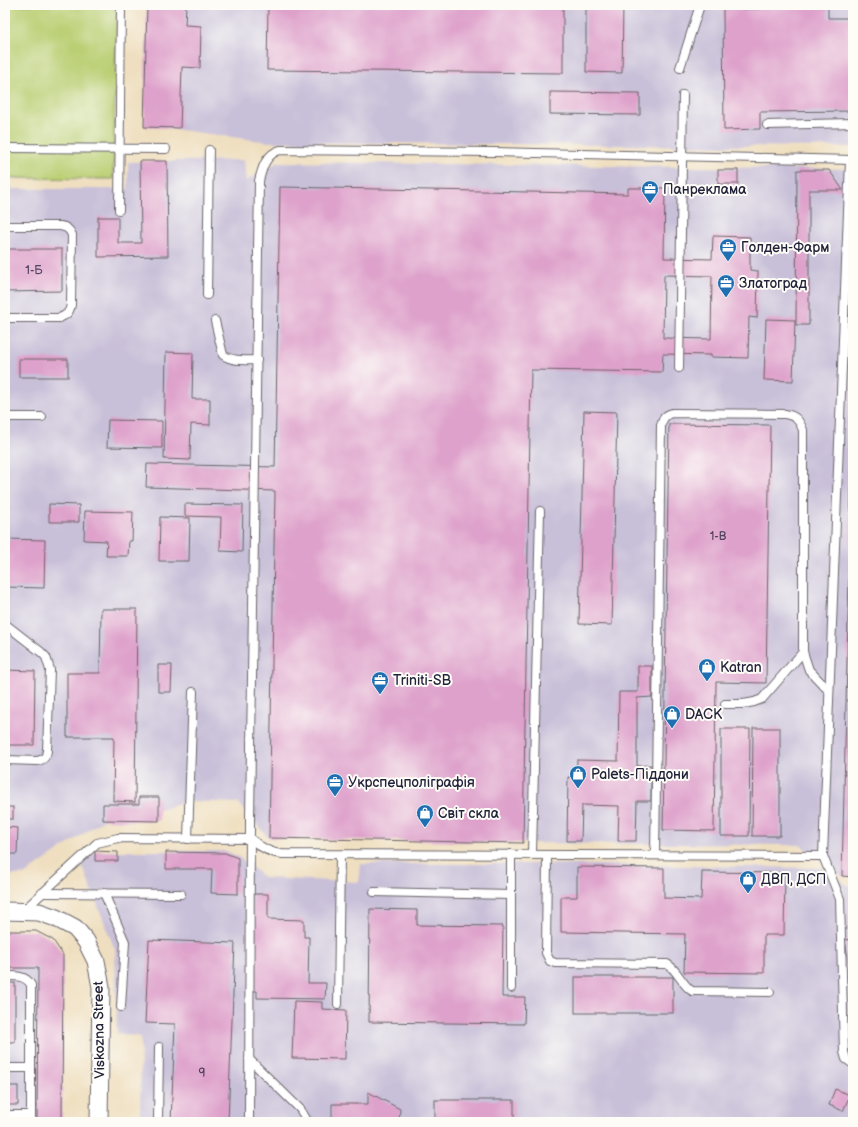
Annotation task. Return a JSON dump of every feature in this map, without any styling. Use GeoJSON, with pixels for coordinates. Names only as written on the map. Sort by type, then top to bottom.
{"type":"FeatureCollection","features":[{"type":"Feature","properties":{"kind":"street","name":"Viskozna Street"},"geometry":{"type":"LineString","coordinates":[[13,911],[40,912],[75,928],[86,941],[96,961],[101,988],[99,1122]]}},
{"type":"Feature","properties":{"kind":"lane"},"geometry":{"type":"LineString","coordinates":[[119,210],[121,5]]}},
{"type":"Feature","properties":{"kind":"lane"},"geometry":{"type":"LineString","coordinates":[[680,68],[700,5]]}},
{"type":"Feature","properties":{"kind":"lane"},"geometry":{"type":"LineString","coordinates":[[679,368],[683,95]]}},
{"type":"Feature","properties":{"kind":"lane"},"geometry":{"type":"LineString","coordinates":[[767,125],[853,123]]}},
{"type":"Feature","properties":{"kind":"lane"},"geometry":{"type":"LineString","coordinates":[[5,148],[166,149]]}},
{"type":"Feature","properties":{"kind":"lane"},"geometry":{"type":"LineString","coordinates":[[207,295],[209,150]]}},
{"type":"Feature","properties":{"kind":"lane"},"geometry":{"type":"LineString","coordinates":[[249,1122],[250,839],[259,181],[266,161],[275,152],[280,150],[470,152],[852,160],[823,856],[840,899],[844,1052],[846,1059],[853,1064]]}},
{"type":"Feature","properties":{"kind":"lane"},"geometry":{"type":"LineString","coordinates":[[5,226],[60,226],[66,227],[70,230],[72,235],[72,305],[70,312],[65,316],[58,318],[5,318]]}},
{"type":"Feature","properties":{"kind":"lane"},"geometry":{"type":"LineString","coordinates":[[215,321],[223,355],[233,359],[257,360]]}},
{"type":"Feature","properties":{"kind":"lane"},"geometry":{"type":"LineString","coordinates":[[654,855],[661,425],[663,419],[667,415],[672,413],[785,414],[793,416],[799,420],[803,430],[803,652],[810,670],[829,691]]}},
{"type":"Feature","properties":{"kind":"lane"},"geometry":{"type":"LineString","coordinates":[[5,417],[42,417]]}},
{"type":"Feature","properties":{"kind":"lane"},"geometry":{"type":"LineString","coordinates":[[532,854],[540,511]]}},
{"type":"Feature","properties":{"kind":"lane"},"geometry":{"type":"LineString","coordinates":[[5,624],[46,657],[50,670],[46,757],[37,761],[5,760]]}},
{"type":"Feature","properties":{"kind":"lane"},"geometry":{"type":"LineString","coordinates":[[725,704],[748,704],[762,699],[803,652]]}},
{"type":"Feature","properties":{"kind":"lane"},"geometry":{"type":"LineString","coordinates":[[188,838],[193,692]]}},
{"type":"Feature","properties":{"kind":"lane"},"geometry":{"type":"LineString","coordinates":[[13,911],[42,893],[97,843],[118,838],[250,839],[261,848],[274,854],[823,856]]}},
{"type":"Feature","properties":{"kind":"lane"},"geometry":{"type":"LineString","coordinates":[[511,854],[511,988]]}},
{"type":"Feature","properties":{"kind":"lane"},"geometry":{"type":"LineString","coordinates":[[547,854],[546,953],[550,961],[555,963],[667,964],[676,972],[683,984],[692,991],[770,992]]}},
{"type":"Feature","properties":{"kind":"lane"},"geometry":{"type":"LineString","coordinates":[[338,1004],[340,855]]}},
{"type":"Feature","properties":{"kind":"lane"},"geometry":{"type":"LineString","coordinates":[[374,892],[511,895]]}},
{"type":"Feature","properties":{"kind":"lane"},"geometry":{"type":"LineString","coordinates":[[42,893],[181,894]]}},
{"type":"Feature","properties":{"kind":"lane"},"geometry":{"type":"LineString","coordinates":[[104,893],[125,942],[121,1007]]}},
{"type":"Feature","properties":{"kind":"lane"},"geometry":{"type":"LineString","coordinates":[[5,976],[24,978],[29,981],[31,985],[31,1119],[5,1115]]}},
{"type":"Feature","properties":{"kind":"lane"},"geometry":{"type":"LineString","coordinates":[[158,1122],[159,1047]]}},
{"type":"Feature","properties":{"kind":"lane"},"geometry":{"type":"LineString","coordinates":[[249,1059],[300,1109],[308,1122]]}},
{"type":"Feature","properties":{"kind":"lane"},"geometry":{"type":"LineString","coordinates":[[5,1068],[31,1068]]}},
{"type":"Feature","properties":{"kind":"shaded area"},"geometry":{"type":"Polygon","coordinates":[[[147,5],[853,5],[853,147],[269,142],[165,128],[144,127],[147,5]]]}},
{"type":"Feature","properties":{"kind":"shaded area"},"geometry":{"type":"Polygon","coordinates":[[[244,160],[246,181],[278,162],[853,169],[853,877],[842,876],[800,845],[523,843],[269,838],[238,803],[189,801],[159,810],[159,821],[103,820],[24,875],[5,875],[5,189],[128,189],[128,162],[244,160]]]}},
{"type":"Feature","properties":{"kind":"shaded area"},"geometry":{"type":"Polygon","coordinates":[[[95,851],[226,851],[239,857],[265,878],[359,882],[361,864],[535,864],[823,868],[847,885],[853,886],[853,1122],[140,1122],[141,1037],[117,1033],[115,950],[82,865],[95,851]]]}},
{"type":"Feature","properties":{"kind":"shaded area"},"geometry":{"type":"Polygon","coordinates":[[[5,931],[36,931],[53,940],[63,955],[62,1122],[5,1122],[5,931]]]}},
{"type":"Feature","properties":{"kind":"green space"},"geometry":{"type":"Polygon","coordinates":[[[5,5],[117,5],[113,179],[5,178],[5,5]]]}},
{"type":"Feature","properties":{"kind":"building"},"geometry":{"type":"Polygon","coordinates":[[[147,5],[186,5],[185,25],[201,26],[200,68],[182,67],[180,128],[144,127],[147,5]]]}},
{"type":"Feature","properties":{"kind":"building"},"geometry":{"type":"Polygon","coordinates":[[[268,5],[563,5],[563,73],[267,70],[268,5]]]}},
{"type":"Feature","properties":{"kind":"building"},"geometry":{"type":"Polygon","coordinates":[[[586,5],[623,5],[622,73],[586,72],[586,5]]]}},
{"type":"Feature","properties":{"kind":"building"},"geometry":{"type":"Polygon","coordinates":[[[759,5],[828,5],[828,18],[853,18],[853,111],[760,112],[760,129],[724,130],[723,9],[759,9],[759,5]]]}},
{"type":"Feature","properties":{"kind":"building"},"geometry":{"type":"Polygon","coordinates":[[[550,92],[640,93],[640,115],[550,114],[550,92]]]}},
{"type":"Feature","properties":{"kind":"building"},"geometry":{"type":"Polygon","coordinates":[[[140,161],[167,161],[168,256],[98,257],[98,217],[118,217],[118,243],[141,243],[140,161]]]}},
{"type":"Feature","properties":{"kind":"building"},"geometry":{"type":"Polygon","coordinates":[[[718,170],[738,170],[738,184],[718,184],[718,170]]]}},
{"type":"Feature","properties":{"kind":"building"},"geometry":{"type":"Polygon","coordinates":[[[797,170],[829,170],[843,190],[809,190],[809,325],[796,325],[797,170]]]}},
{"type":"Feature","properties":{"kind":"building"},"geometry":{"type":"Polygon","coordinates":[[[280,187],[628,194],[628,188],[665,188],[664,258],[712,259],[713,236],[750,237],[750,270],[758,271],[757,318],[749,317],[748,358],[711,357],[711,355],[663,354],[662,372],[531,370],[523,843],[269,838],[275,491],[146,487],[147,464],[275,467],[280,187]],[[664,275],[663,338],[711,339],[712,276],[664,275]]]}},
{"type":"Feature","properties":{"kind":"building"},"geometry":{"type":"Polygon","coordinates":[[[5,249],[62,249],[62,291],[5,292],[5,249]]]}},
{"type":"Feature","properties":{"kind":"building"},"geometry":{"type":"Polygon","coordinates":[[[766,319],[795,320],[793,381],[764,380],[766,319]]]}},
{"type":"Feature","properties":{"kind":"building"},"geometry":{"type":"Polygon","coordinates":[[[166,352],[193,353],[192,399],[210,399],[210,425],[191,424],[190,460],[164,459],[166,352]]]}},
{"type":"Feature","properties":{"kind":"building"},"geometry":{"type":"Polygon","coordinates":[[[19,359],[68,359],[68,377],[19,377],[19,359]]]}},
{"type":"Feature","properties":{"kind":"building"},"geometry":{"type":"Polygon","coordinates":[[[584,411],[617,412],[612,625],[579,624],[584,411]]]}},
{"type":"Feature","properties":{"kind":"building"},"geometry":{"type":"Polygon","coordinates":[[[108,420],[162,421],[162,448],[107,447],[108,420]]]}},
{"type":"Feature","properties":{"kind":"building"},"geometry":{"type":"Polygon","coordinates":[[[669,424],[770,425],[766,683],[716,682],[714,831],[663,830],[669,424]]]}},
{"type":"Feature","properties":{"kind":"building"},"geometry":{"type":"Polygon","coordinates":[[[853,447],[853,877],[842,876],[853,447]]]}},
{"type":"Feature","properties":{"kind":"building"},"geometry":{"type":"Polygon","coordinates":[[[49,504],[79,505],[79,522],[49,522],[49,504]]]}},
{"type":"Feature","properties":{"kind":"building"},"geometry":{"type":"Polygon","coordinates":[[[185,504],[243,505],[242,552],[220,551],[221,517],[185,516],[185,504]]]}},
{"type":"Feature","properties":{"kind":"building"},"geometry":{"type":"Polygon","coordinates":[[[85,511],[133,512],[132,541],[129,541],[128,556],[106,556],[107,541],[84,540],[85,511]]]}},
{"type":"Feature","properties":{"kind":"building"},"geometry":{"type":"Polygon","coordinates":[[[160,517],[190,518],[189,561],[159,561],[160,517]]]}},
{"type":"Feature","properties":{"kind":"building"},"geometry":{"type":"Polygon","coordinates":[[[5,539],[45,540],[44,588],[5,587],[5,539]]]}},
{"type":"Feature","properties":{"kind":"building"},"geometry":{"type":"Polygon","coordinates":[[[101,609],[137,609],[135,802],[113,801],[114,737],[67,737],[67,673],[100,673],[101,609]]]}},
{"type":"Feature","properties":{"kind":"building"},"geometry":{"type":"Polygon","coordinates":[[[158,665],[172,665],[171,692],[158,692],[158,665]]]}},
{"type":"Feature","properties":{"kind":"building"},"geometry":{"type":"Polygon","coordinates":[[[638,666],[652,666],[652,697],[637,698],[637,766],[651,765],[651,801],[637,801],[636,841],[618,841],[619,806],[582,805],[581,841],[567,841],[568,777],[576,777],[577,760],[618,761],[619,692],[638,692],[638,666]]]}},
{"type":"Feature","properties":{"kind":"building"},"geometry":{"type":"Polygon","coordinates":[[[5,670],[35,671],[34,745],[5,745],[5,670]]]}},
{"type":"Feature","properties":{"kind":"building"},"geometry":{"type":"Polygon","coordinates":[[[753,728],[780,728],[780,836],[752,836],[753,728]]]}},
{"type":"Feature","properties":{"kind":"building"},"geometry":{"type":"Polygon","coordinates":[[[721,729],[750,729],[749,836],[721,836],[721,729]]]}},
{"type":"Feature","properties":{"kind":"building"},"geometry":{"type":"Polygon","coordinates":[[[139,797],[159,797],[159,821],[103,820],[103,804],[139,804],[139,797]]]}},
{"type":"Feature","properties":{"kind":"building"},"geometry":{"type":"Polygon","coordinates":[[[5,807],[13,807],[13,819],[5,819],[5,807]]]}},
{"type":"Feature","properties":{"kind":"building"},"geometry":{"type":"Polygon","coordinates":[[[5,827],[18,828],[17,854],[5,854],[5,827]]]}},
{"type":"Feature","properties":{"kind":"building"},"geometry":{"type":"Polygon","coordinates":[[[95,851],[118,852],[118,861],[95,861],[95,851]]]}},
{"type":"Feature","properties":{"kind":"building"},"geometry":{"type":"Polygon","coordinates":[[[166,852],[225,853],[238,858],[238,894],[211,893],[212,869],[166,869],[166,852]]]}},
{"type":"Feature","properties":{"kind":"building"},"geometry":{"type":"Polygon","coordinates":[[[577,867],[664,868],[664,898],[701,899],[702,872],[785,873],[784,935],[764,935],[764,973],[684,972],[685,934],[561,932],[561,897],[577,897],[577,867]]]}},
{"type":"Feature","properties":{"kind":"building"},"geometry":{"type":"Polygon","coordinates":[[[253,894],[268,894],[268,919],[304,920],[304,937],[309,937],[308,983],[326,983],[325,999],[257,998],[257,991],[251,991],[253,894]]]}},
{"type":"Feature","properties":{"kind":"building"},"geometry":{"type":"Polygon","coordinates":[[[370,909],[417,910],[417,925],[503,926],[502,997],[525,997],[524,1024],[369,1022],[370,909]]]}},
{"type":"Feature","properties":{"kind":"building"},"geometry":{"type":"Polygon","coordinates":[[[5,931],[36,931],[53,940],[63,955],[62,1122],[37,1122],[38,968],[7,968],[5,931]]]}},
{"type":"Feature","properties":{"kind":"building"},"geometry":{"type":"Polygon","coordinates":[[[853,939],[853,981],[852,981],[845,940],[853,939]]]}},
{"type":"Feature","properties":{"kind":"building"},"geometry":{"type":"Polygon","coordinates":[[[149,940],[235,943],[228,1122],[171,1122],[175,1024],[145,1023],[149,940]]]}},
{"type":"Feature","properties":{"kind":"building"},"geometry":{"type":"Polygon","coordinates":[[[575,977],[673,977],[673,1013],[575,1013],[575,977]]]}},
{"type":"Feature","properties":{"kind":"building"},"geometry":{"type":"Polygon","coordinates":[[[5,983],[15,983],[15,1042],[5,1042],[5,983]]]}},
{"type":"Feature","properties":{"kind":"building"},"geometry":{"type":"Polygon","coordinates":[[[294,1001],[322,1002],[322,1009],[346,1010],[345,1059],[292,1058],[294,1001]]]}},
{"type":"Feature","properties":{"kind":"building"},"geometry":{"type":"Polygon","coordinates":[[[5,1086],[18,1086],[18,1105],[5,1105],[5,1086]]]}},
{"type":"Feature","properties":{"kind":"building"},"geometry":{"type":"Polygon","coordinates":[[[835,1089],[850,1095],[843,1111],[829,1105],[835,1089]]]}},
{"type":"Feature","properties":{"kind":"building"},"geometry":{"type":"Polygon","coordinates":[[[368,1092],[400,1109],[399,1122],[332,1122],[332,1104],[368,1104],[368,1092]]]}},
{"type":"Feature","properties":{"kind":"building"},"geometry":{"type":"Polygon","coordinates":[[[435,1100],[514,1100],[514,1122],[435,1122],[435,1100]]]}},
{"type":"Feature","properties":{"kind":"place","name":"Панреклама"},"geometry":{"type":"Point","coordinates":[650,204]}},
{"type":"Feature","properties":{"kind":"place","name":"Голден-Фарм"},"geometry":{"type":"Point","coordinates":[728,262]}},
{"type":"Feature","properties":{"kind":"place","name":"Златоград"},"geometry":{"type":"Point","coordinates":[726,298]}},
{"type":"Feature","properties":{"kind":"place","name":"Katran"},"geometry":{"type":"Point","coordinates":[707,682]}},
{"type":"Feature","properties":{"kind":"place","name":"Triniti-SB"},"geometry":{"type":"Point","coordinates":[380,695]}},
{"type":"Feature","properties":{"kind":"place","name":"DACK"},"geometry":{"type":"Point","coordinates":[672,729]}},
{"type":"Feature","properties":{"kind":"place","name":"Palets-Піддони"},"geometry":{"type":"Point","coordinates":[578,789]}},
{"type":"Feature","properties":{"kind":"place","name":"Укрспецполіграфія"},"geometry":{"type":"Point","coordinates":[335,797]}},
{"type":"Feature","properties":{"kind":"place","name":"Світ скла"},"geometry":{"type":"Point","coordinates":[425,828]}},
{"type":"Feature","properties":{"kind":"place","name":"ДВП, ДСП"},"geometry":{"type":"Point","coordinates":[748,894]}}]}
